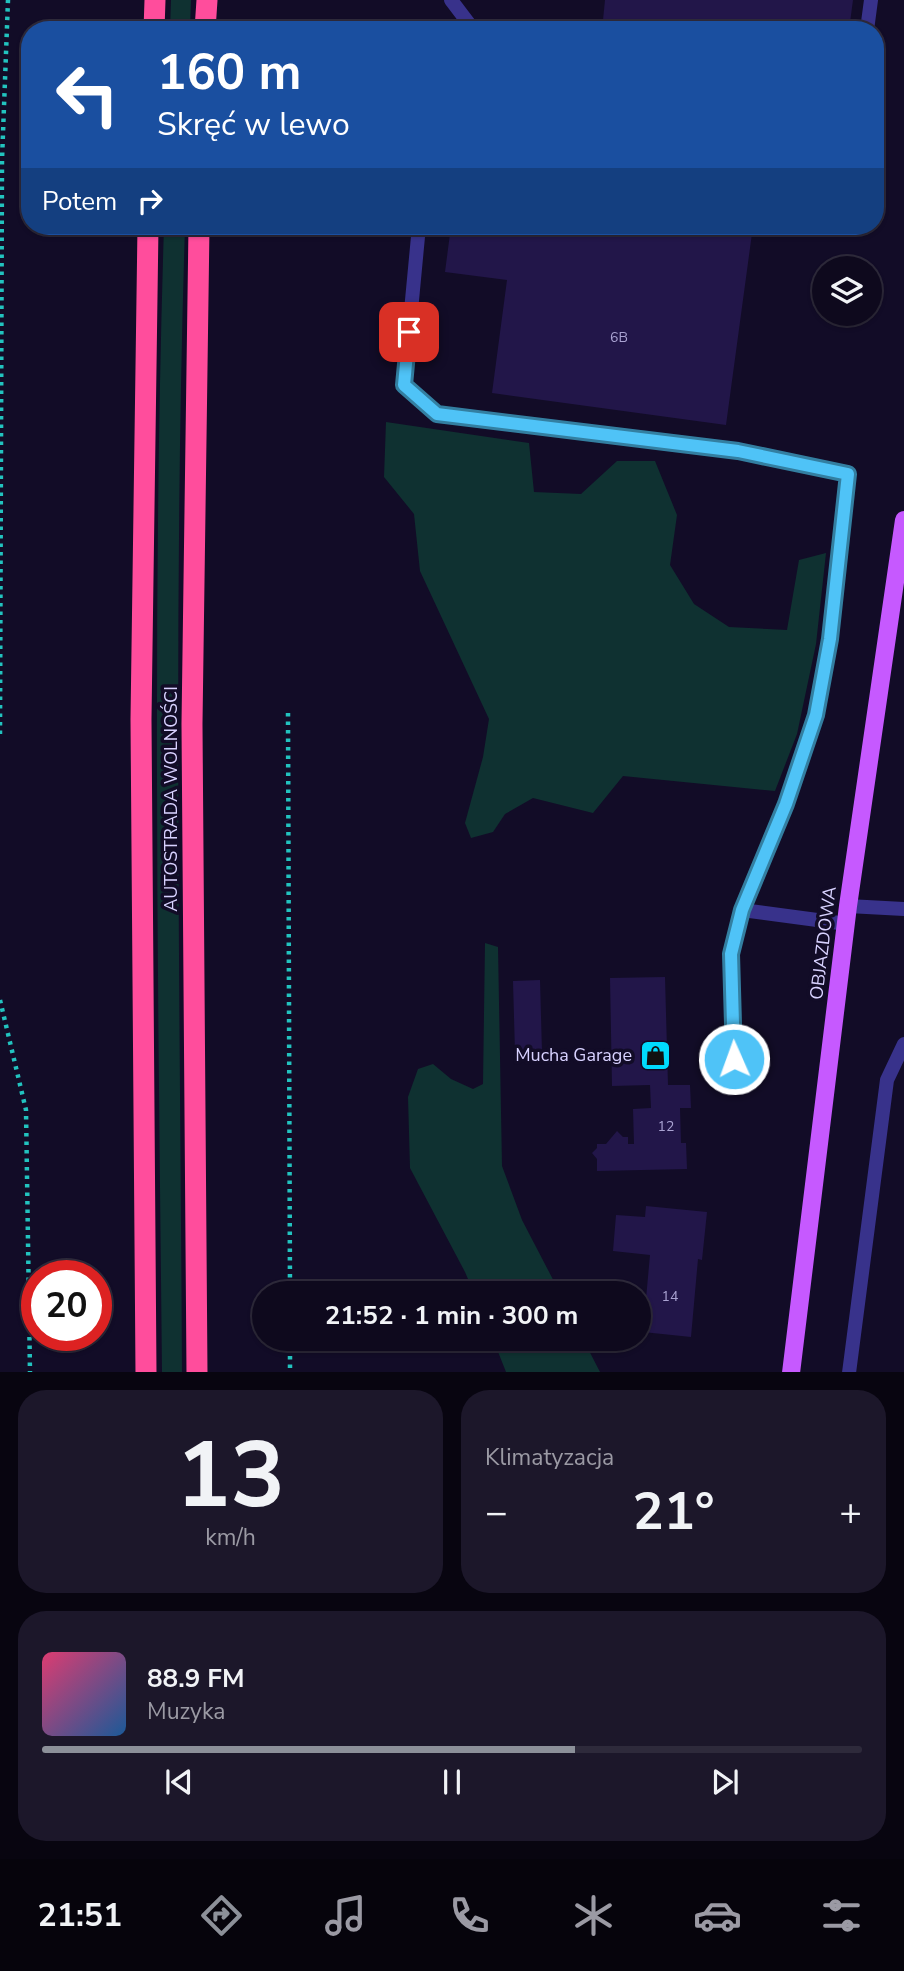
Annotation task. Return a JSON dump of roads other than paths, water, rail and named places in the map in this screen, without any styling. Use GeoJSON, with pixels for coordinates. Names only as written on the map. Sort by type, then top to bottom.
{"type":"FeatureCollection","features":[{"type":"Feature","properties":{"kind":"highway"},"geometry":{"type":"LineString","coordinates":[[154,21],[155,0]]}},
{"type":"Feature","properties":{"kind":"highway"},"geometry":{"type":"LineString","coordinates":[[206,21],[207,0]]}},
{"type":"Feature","properties":{"kind":"highway","name":"AUTOSTRADA WOLNOŚCI"},"geometry":{"type":"LineString","coordinates":[[146,1372],[141,719],[148,235]]}},
{"type":"Feature","properties":{"kind":"highway","name":"AUTOSTRADA WOLNOŚCI"},"geometry":{"type":"LineString","coordinates":[[197,1372],[192,724],[199,235]]}},
{"type":"Feature","properties":{"kind":"main road","name":"OBJAZDOWA"},"geometry":{"type":"LineString","coordinates":[[791,1372],[848,906],[904,520]]}},
{"type":"Feature","properties":{"kind":"lane"},"geometry":{"type":"LineString","coordinates":[[452,0],[469,21]]}},
{"type":"Feature","properties":{"kind":"lane"},"geometry":{"type":"LineString","coordinates":[[868,21],[871,0]]}},
{"type":"Feature","properties":{"kind":"lane"},"geometry":{"type":"LineString","coordinates":[[418,235],[404,385],[437,414],[738,451],[848,474],[830,639],[816,715],[786,804],[742,910],[731,954],[734,1059]]}},
{"type":"Feature","properties":{"kind":"lane"},"geometry":{"type":"LineString","coordinates":[[848,906],[904,909]]}},
{"type":"Feature","properties":{"kind":"lane"},"geometry":{"type":"LineString","coordinates":[[742,910],[847,925]]}},
{"type":"Feature","properties":{"kind":"lane"},"geometry":{"type":"LineString","coordinates":[[849,1372],[887,1080],[904,1044]]}},
{"type":"Feature","properties":{"kind":"place","name":"Mucha Garage"},"geometry":{"type":"Point","coordinates":[655,1055]}}]}
